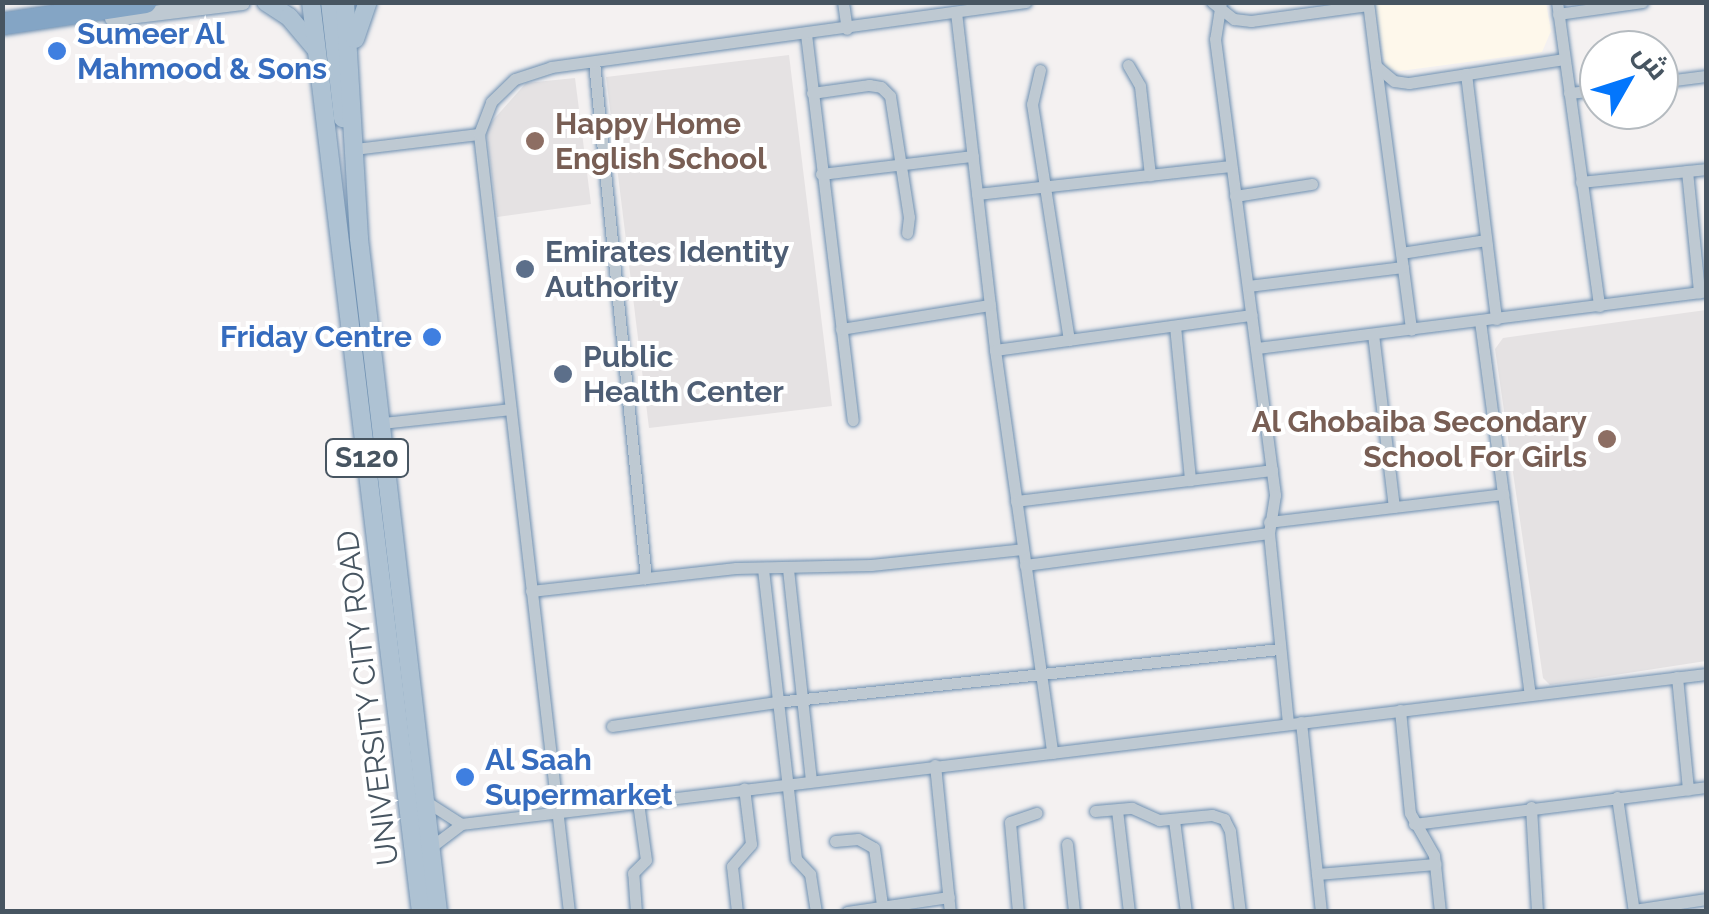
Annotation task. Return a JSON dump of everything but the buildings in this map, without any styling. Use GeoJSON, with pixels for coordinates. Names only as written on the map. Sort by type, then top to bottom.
{"type":"FeatureCollection","features":[{"type":"Feature","properties":{"kind":"highway"},"geometry":{"type":"LineString","coordinates":[[2,10],[50,2]]}},
{"type":"Feature","properties":{"kind":"highway"},"geometry":{"type":"LineString","coordinates":[[2,24],[145,2]]}},
{"type":"Feature","properties":{"kind":"main road"},"geometry":{"type":"LineString","coordinates":[[266,2],[289,17],[318,51]]}},
{"type":"Feature","properties":{"kind":"main road","name":"UNIVERSITY CITY ROAD"},"geometry":{"type":"LineString","coordinates":[[311,2],[421,912]]}},
{"type":"Feature","properties":{"kind":"main road"},"geometry":{"type":"LineString","coordinates":[[330,2],[346,140],[356,176]]}},
{"type":"Feature","properties":{"kind":"main road","name":"UNIVERSITY CITY ROAD"},"geometry":{"type":"LineString","coordinates":[[345,2],[359,238],[438,912]]}},
{"type":"Feature","properties":{"kind":"main road"},"geometry":{"type":"LineString","coordinates":[[352,79],[356,29],[368,2]]}},
{"type":"Feature","properties":{"kind":"street"},"geometry":{"type":"LineString","coordinates":[[2,34],[242,2]]}},
{"type":"Feature","properties":{"kind":"street"},"geometry":{"type":"LineString","coordinates":[[843,2],[846,29]]}},
{"type":"Feature","properties":{"kind":"street"},"geometry":{"type":"LineString","coordinates":[[569,912],[480,134],[490,102],[514,79],[540,70],[1026,2]]}},
{"type":"Feature","properties":{"kind":"street"},"geometry":{"type":"LineString","coordinates":[[1599,306],[1557,8],[1642,2]]}},
{"type":"Feature","properties":{"kind":"street"},"geometry":{"type":"LineString","coordinates":[[1217,5],[1234,19],[1251,21],[1368,4],[1412,330]]}},
{"type":"Feature","properties":{"kind":"street"},"geometry":{"type":"LineString","coordinates":[[1217,5],[1214,39],[1275,501],[1269,528],[1279,649],[1294,723],[1321,912]]}},
{"type":"Feature","properties":{"kind":"street"},"geometry":{"type":"LineString","coordinates":[[956,12],[995,350],[1052,753]]}},
{"type":"Feature","properties":{"kind":"street"},"geometry":{"type":"LineString","coordinates":[[806,34],[853,420]]}},
{"type":"Feature","properties":{"kind":"street"},"geometry":{"type":"LineString","coordinates":[[1376,66],[1387,77],[1402,82],[1564,59]]}},
{"type":"Feature","properties":{"kind":"street"},"geometry":{"type":"LineString","coordinates":[[594,62],[646,578]]}},
{"type":"Feature","properties":{"kind":"street"},"geometry":{"type":"LineString","coordinates":[[1128,65],[1140,86],[1150,175]]}},
{"type":"Feature","properties":{"kind":"street"},"geometry":{"type":"LineString","coordinates":[[1040,70],[1032,104],[1069,340]]}},
{"type":"Feature","properties":{"kind":"street"},"geometry":{"type":"LineString","coordinates":[[1466,74],[1496,319]]}},
{"type":"Feature","properties":{"kind":"street"},"geometry":{"type":"LineString","coordinates":[[1679,79],[1706,76]]}},
{"type":"Feature","properties":{"kind":"street"},"geometry":{"type":"LineString","coordinates":[[812,93],[869,85],[886,91],[902,164],[907,233]]}},
{"type":"Feature","properties":{"kind":"street"},"geometry":{"type":"LineString","coordinates":[[1568,93],[1579,92]]}},
{"type":"Feature","properties":{"kind":"street"},"geometry":{"type":"LineString","coordinates":[[356,149],[480,134]]}},
{"type":"Feature","properties":{"kind":"street"},"geometry":{"type":"LineString","coordinates":[[821,174],[973,156]]}},
{"type":"Feature","properties":{"kind":"street"},"geometry":{"type":"LineString","coordinates":[[977,194],[1230,166]]}},
{"type":"Feature","properties":{"kind":"street"},"geometry":{"type":"LineString","coordinates":[[1581,182],[1706,169]]}},
{"type":"Feature","properties":{"kind":"street"},"geometry":{"type":"LineString","coordinates":[[1257,348],[1703,292],[1687,171]]}},
{"type":"Feature","properties":{"kind":"street"},"geometry":{"type":"LineString","coordinates":[[1235,196],[1312,184]]}},
{"type":"Feature","properties":{"kind":"street"},"geometry":{"type":"LineString","coordinates":[[1401,253],[1486,240]]}},
{"type":"Feature","properties":{"kind":"street"},"geometry":{"type":"LineString","coordinates":[[1248,286],[1403,267]]}},
{"type":"Feature","properties":{"kind":"street"},"geometry":{"type":"LineString","coordinates":[[841,329],[990,305]]}},
{"type":"Feature","properties":{"kind":"street"},"geometry":{"type":"LineString","coordinates":[[995,350],[1252,316]]}},
{"type":"Feature","properties":{"kind":"street"},"geometry":{"type":"LineString","coordinates":[[1480,321],[1530,694]]}},
{"type":"Feature","properties":{"kind":"street"},"geometry":{"type":"LineString","coordinates":[[1175,326],[1190,480]]}},
{"type":"Feature","properties":{"kind":"street"},"geometry":{"type":"LineString","coordinates":[[1373,334],[1394,507]]}},
{"type":"Feature","properties":{"kind":"street"},"geometry":{"type":"LineString","coordinates":[[382,423],[510,409]]}},
{"type":"Feature","properties":{"kind":"street"},"geometry":{"type":"LineString","coordinates":[[1016,501],[1272,470]]}},
{"type":"Feature","properties":{"kind":"street"},"geometry":{"type":"LineString","coordinates":[[1024,565],[1394,507],[1503,494]]}},
{"type":"Feature","properties":{"kind":"street"},"geometry":{"type":"LineString","coordinates":[[531,591],[646,578],[1022,549]]}},
{"type":"Feature","properties":{"kind":"street"},"geometry":{"type":"LineString","coordinates":[[763,569],[796,860],[810,874],[816,912]]}},
{"type":"Feature","properties":{"kind":"street"},"geometry":{"type":"LineString","coordinates":[[788,569],[811,780]]}},
{"type":"Feature","properties":{"kind":"street"},"geometry":{"type":"LineString","coordinates":[[612,726],[776,702],[1279,649]]}},
{"type":"Feature","properties":{"kind":"street"},"geometry":{"type":"LineString","coordinates":[[426,800],[445,818],[461,824],[1706,674]]}},
{"type":"Feature","properties":{"kind":"street"},"geometry":{"type":"LineString","coordinates":[[1677,678],[1688,789]]}},
{"type":"Feature","properties":{"kind":"street"},"geometry":{"type":"LineString","coordinates":[[1400,710],[1414,824],[1432,850],[1440,912]]}},
{"type":"Feature","properties":{"kind":"street"},"geometry":{"type":"LineString","coordinates":[[935,766],[950,912]]}},
{"type":"Feature","properties":{"kind":"street"},"geometry":{"type":"LineString","coordinates":[[1414,824],[1706,787]]}},
{"type":"Feature","properties":{"kind":"street"},"geometry":{"type":"LineString","coordinates":[[737,912],[732,866],[752,840],[744,788]]}},
{"type":"Feature","properties":{"kind":"street"},"geometry":{"type":"LineString","coordinates":[[1618,797],[1634,911],[1706,899]]}},
{"type":"Feature","properties":{"kind":"street"},"geometry":{"type":"LineString","coordinates":[[636,912],[633,872],[646,860],[638,802]]}},
{"type":"Feature","properties":{"kind":"street"},"geometry":{"type":"LineString","coordinates":[[1531,807],[1538,912]]}},
{"type":"Feature","properties":{"kind":"street"},"geometry":{"type":"LineString","coordinates":[[1095,812],[1138,809],[1159,820],[1212,815],[1228,825],[1240,912]]}},
{"type":"Feature","properties":{"kind":"street"},"geometry":{"type":"LineString","coordinates":[[1117,810],[1129,912]]}},
{"type":"Feature","properties":{"kind":"street"},"geometry":{"type":"LineString","coordinates":[[1018,912],[1010,822],[1036,814]]}},
{"type":"Feature","properties":{"kind":"street"},"geometry":{"type":"LineString","coordinates":[[1174,820],[1186,912]]}},
{"type":"Feature","properties":{"kind":"street"},"geometry":{"type":"LineString","coordinates":[[431,847],[461,824]]}},
{"type":"Feature","properties":{"kind":"street"},"geometry":{"type":"LineString","coordinates":[[835,842],[858,839],[874,848],[883,909]]}},
{"type":"Feature","properties":{"kind":"street"},"geometry":{"type":"LineString","coordinates":[[1067,844],[1074,912]]}},
{"type":"Feature","properties":{"kind":"street"},"geometry":{"type":"LineString","coordinates":[[1317,874],[1436,864]]}},
{"type":"Feature","properties":{"kind":"street"},"geometry":{"type":"LineString","coordinates":[[847,912],[949,896]]}},
{"type":"Feature","properties":{"kind":"shaded area"},"geometry":{"type":"Polygon","coordinates":[[[1375,3],[1546,3],[1551,31],[1542,52],[1400,71],[1385,68],[1375,3]]]}},
{"type":"Feature","properties":{"kind":"shaded area"},"geometry":{"type":"Polygon","coordinates":[[[789,55],[832,406],[649,428],[606,77],[789,55]]]}},
{"type":"Feature","properties":{"kind":"shaded area","name":"Happy Home English School"},"geometry":{"type":"Polygon","coordinates":[[[575,78],[591,204],[497,217],[486,128],[526,83],[575,78]]]}},
{"type":"Feature","properties":{"kind":"shaded area","name":"Al Ghobaiba Secondary School For Girls"},"geometry":{"type":"Polygon","coordinates":[[[1706,310],[1706,661],[1550,685],[1543,678],[1495,349],[1503,338],[1706,310]]]}},
{"type":"Feature","properties":{"kind":"place","name":"Sumeer Al Mahmood & Sons"},"geometry":{"type":"Point","coordinates":[57,51]}},
{"type":"Feature","properties":{"kind":"place","name":"Happy Home English School"},"geometry":{"type":"Point","coordinates":[535,141]}},
{"type":"Feature","properties":{"kind":"place","name":"Emirates Identity Authority"},"geometry":{"type":"Point","coordinates":[525,269]}},
{"type":"Feature","properties":{"kind":"place","name":"Friday Centre"},"geometry":{"type":"Point","coordinates":[432,337]}},
{"type":"Feature","properties":{"kind":"place","name":"Public Health Center"},"geometry":{"type":"Point","coordinates":[563,374]}},
{"type":"Feature","properties":{"kind":"place","name":"Al Ghobaiba Secondary School For Girls"},"geometry":{"type":"Point","coordinates":[1607,439]}},
{"type":"Feature","properties":{"kind":"place","name":"Al Saah Supermarket"},"geometry":{"type":"Point","coordinates":[465,777]}}]}
